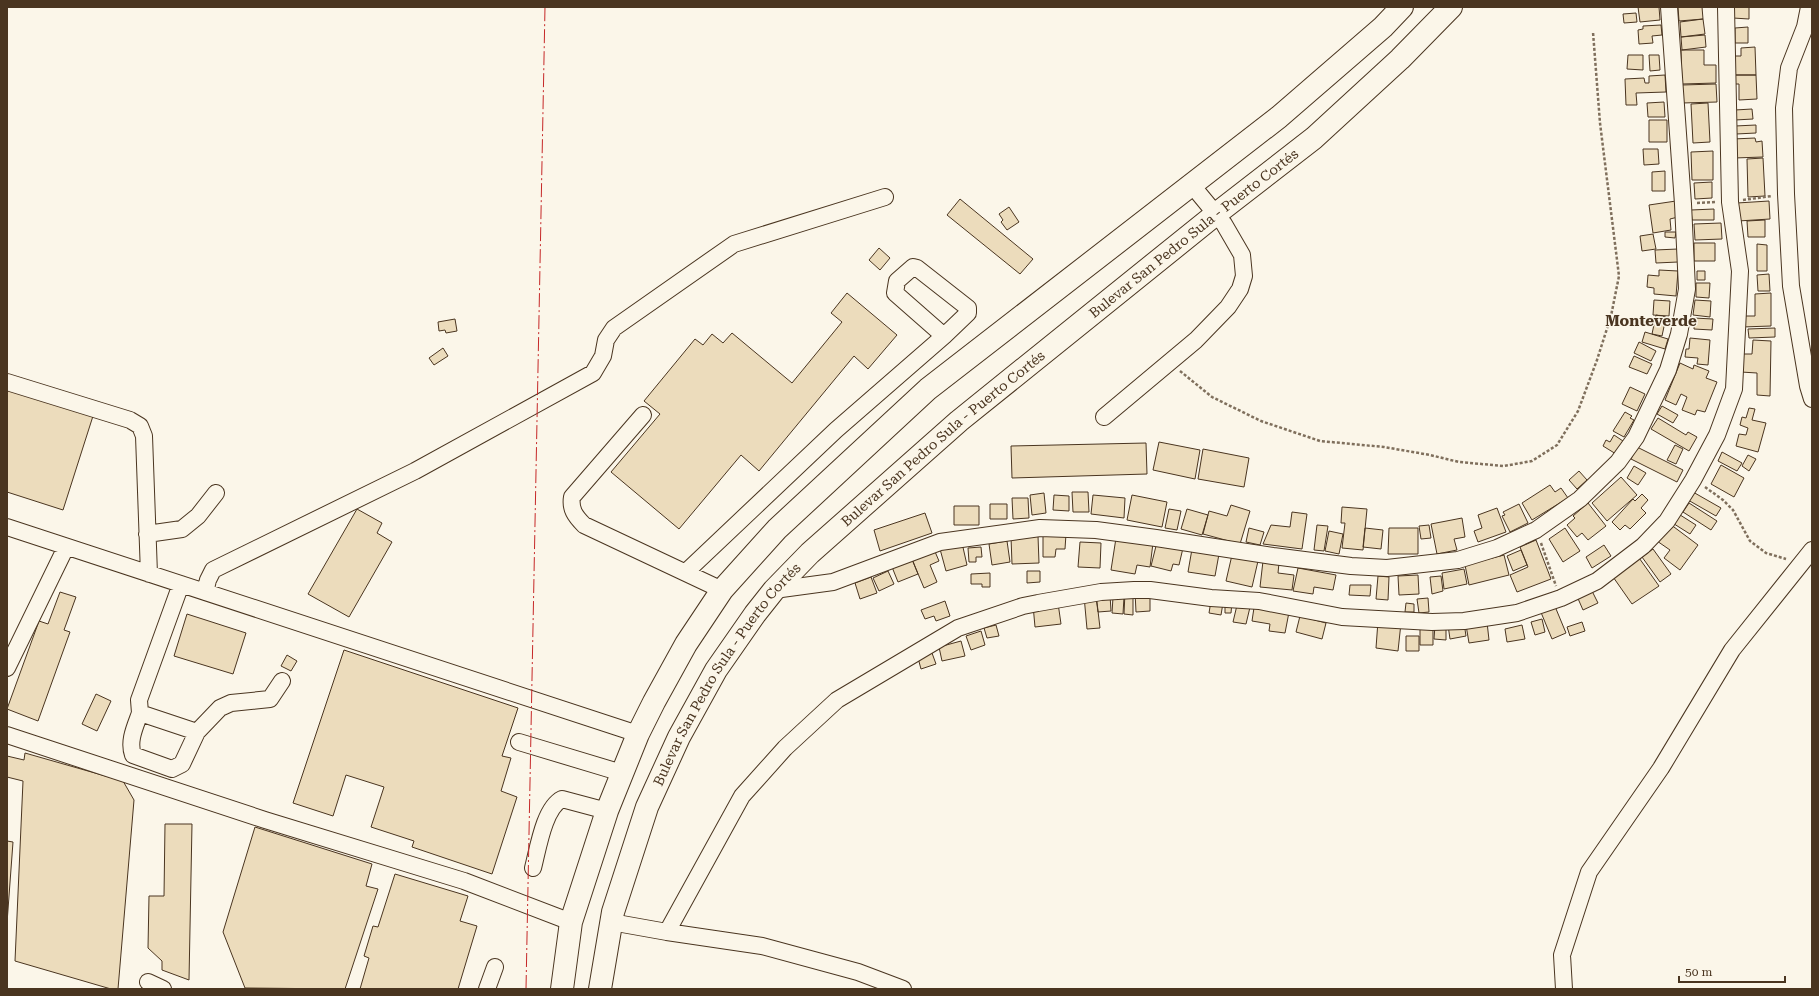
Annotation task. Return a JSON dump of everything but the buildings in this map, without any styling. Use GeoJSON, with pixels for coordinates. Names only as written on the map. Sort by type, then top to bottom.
{"type":"FeatureCollection","features":[{"type":"Feature","properties":{"kind":"highway"},"geometry":{"type":"LineString","coordinates":[[562,989],[571,922],[607,811],[622,773],[638,734],[686,644],[722,590],[777,529],[928,388],[1285,112],[1383,27],[1402,7]]}},
{"type":"Feature","properties":{"kind":"highway","name":"Bulevar San Pedro Sula - Puerto Cortés"},"geometry":{"type":"LineString","coordinates":[[600,989],[611,922],[622,881],[647,807],[679,737],[716,670],[754,614],[774,590],[810,553],[959,421],[1216,214],[1314,138],[1400,59],[1451,7]]}},
{"type":"Feature","properties":{"kind":"street"},"geometry":{"type":"LineString","coordinates":[[774,590],[833,582],[940,542],[1040,528],[1096,530],[1273,556],[1351,566],[1387,568],[1458,560],[1497,548],[1536,530],[1580,499],[1618,462],[1636,437],[1668,370],[1679,334],[1687,290],[1683,204],[1669,7]]}},
{"type":"Feature","properties":{"kind":"street"},"geometry":{"type":"LineString","coordinates":[[667,932],[742,796],[785,748],[837,700],[958,628],[1023,606],[1101,592],[1134,590],[1150,590],[1211,598],[1259,601],[1342,617],[1432,622],[1464,622],[1517,613],[1561,598],[1597,581],[1643,546],[1668,522],[1693,480],[1717,434],[1734,389],[1740,271],[1730,202],[1726,7]]}},
{"type":"Feature","properties":{"kind":"street"},"geometry":{"type":"LineString","coordinates":[[1809,7],[1805,27],[1789,68],[1784,108],[1786,194],[1791,286],[1808,386],[1812,400]]}},
{"type":"Feature","properties":{"kind":"street"},"geometry":{"type":"LineString","coordinates":[[1104,417],[1196,340],[1228,307],[1240,289],[1244,276],[1242,255],[1216,214],[1191,184]]}},
{"type":"Feature","properties":{"kind":"street"},"geometry":{"type":"LineString","coordinates":[[205,592],[208,580],[213,570],[415,471],[593,373],[603,356],[606,340],[614,328],[734,244],[885,197]]}},
{"type":"Feature","properties":{"kind":"street"},"geometry":{"type":"LineString","coordinates":[[686,572],[836,430],[944,336],[968,313],[968,308],[914,267],[897,281],[895,293],[944,336]]}},
{"type":"Feature","properties":{"kind":"street"},"geometry":{"type":"LineString","coordinates":[[7,382],[130,420],[140,426],[144,436],[149,574]]}},
{"type":"Feature","properties":{"kind":"street"},"geometry":{"type":"LineString","coordinates":[[643,415],[572,497],[571,505],[575,516],[584,525],[722,590]]}},
{"type":"Feature","properties":{"kind":"street"},"geometry":{"type":"LineString","coordinates":[[147,534],[182,529],[198,516],[216,492]]}},
{"type":"Feature","properties":{"kind":"street"},"geometry":{"type":"LineString","coordinates":[[7,527],[638,734]]}},
{"type":"Feature","properties":{"kind":"street"},"geometry":{"type":"LineString","coordinates":[[7,668],[66,547]]}},
{"type":"Feature","properties":{"kind":"street"},"geometry":{"type":"LineString","coordinates":[[1564,989],[1562,955],[1589,872],[1661,768],[1732,650],[1808,554]]}},
{"type":"Feature","properties":{"kind":"street"},"geometry":{"type":"LineString","coordinates":[[181,584],[139,700],[140,713],[132,737],[131,749],[133,756],[172,769],[182,764],[197,732],[220,708],[231,703],[270,699],[282,681]]}},
{"type":"Feature","properties":{"kind":"street"},"geometry":{"type":"LineString","coordinates":[[140,713],[197,732]]}},
{"type":"Feature","properties":{"kind":"street"},"geometry":{"type":"LineString","coordinates":[[7,735],[265,820],[464,881],[571,922]]}},
{"type":"Feature","properties":{"kind":"street"},"geometry":{"type":"LineString","coordinates":[[519,742],[622,773]]}},
{"type":"Feature","properties":{"kind":"street"},"geometry":{"type":"LineString","coordinates":[[532,868],[549,810],[555,802],[562,799],[607,811]]}},
{"type":"Feature","properties":{"kind":"street"},"geometry":{"type":"LineString","coordinates":[[611,922],[762,946],[858,972],[903,989]]}},
{"type":"Feature","properties":{"kind":"street"},"geometry":{"type":"LineString","coordinates":[[487,989],[495,967]]}},
{"type":"Feature","properties":{"kind":"street"},"geometry":{"type":"LineString","coordinates":[[148,982],[163,989]]}},
{"type":"Feature","properties":{"kind":"path"},"geometry":{"type":"LineString","coordinates":[[1170,362],[1212,397],[1261,421],[1320,441],[1384,447],[1430,454],[1459,462],[1504,466],[1532,461],[1557,445],[1578,411],[1598,360],[1611,316],[1619,276],[1600,123],[1593,32]]}},
{"type":"Feature","properties":{"kind":"path"},"geometry":{"type":"LineString","coordinates":[[1693,480],[1723,500],[1732,510],[1750,541],[1766,552],[1788,560],[1808,554]]}},
{"type":"Feature","properties":{"kind":"path"},"geometry":{"type":"LineString","coordinates":[[1536,530],[1561,598]]}},
{"type":"Feature","properties":{"kind":"power"},"geometry":{"type":"LineString","coordinates":[[526,989],[545,7]]}},
{"type":"Feature","properties":{"kind":"district","name":"Monteverde"},"geometry":{"type":"Point","coordinates":[1651,321]}}]}
